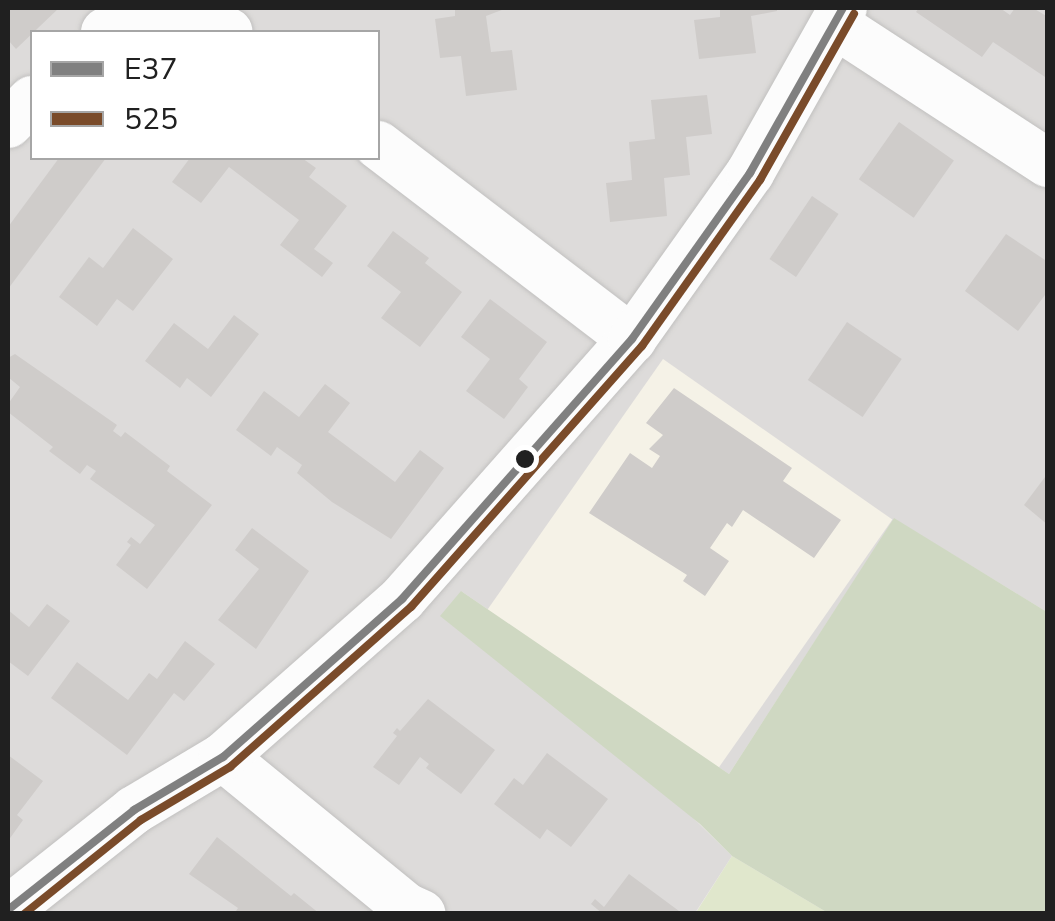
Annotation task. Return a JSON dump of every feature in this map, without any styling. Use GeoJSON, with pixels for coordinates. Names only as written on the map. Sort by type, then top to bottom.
{"type":"FeatureCollection","features":[{"type":"Feature","properties":{"kind":"street"},"geometry":{"type":"LineString","coordinates":[[109,30],[130,19],[171,14],[205,21],[224,30]]}},
{"type":"Feature","properties":{"kind":"street"},"geometry":{"type":"LineString","coordinates":[[8,910],[134,810],[223,757],[402,599],[632,340],[750,173],[840,16],[1048,163]]}},
{"type":"Feature","properties":{"kind":"street"},"geometry":{"type":"LineString","coordinates":[[8,124],[30,102]]}},
{"type":"Feature","properties":{"kind":"street"},"geometry":{"type":"LineString","coordinates":[[380,148],[632,340]]}},
{"type":"Feature","properties":{"kind":"street"},"geometry":{"type":"LineString","coordinates":[[223,757],[406,907],[422,914]]}},
{"type":"Feature","properties":{"kind":"shaded area"},"geometry":{"type":"Polygon","coordinates":[[[8,8],[1047,8],[1047,612],[894,519],[729,774],[461,591],[732,856],[695,913],[8,913],[8,8]]]}},
{"type":"Feature","properties":{"kind":"shaded area"},"geometry":{"type":"Polygon","coordinates":[[[663,359],[892,520],[716,772],[486,611],[663,359]]]}},
{"type":"Feature","properties":{"kind":"green space"},"geometry":{"type":"Polygon","coordinates":[[[894,518],[1047,612],[1047,913],[828,913],[732,856],[700,824],[440,616],[461,591],[729,774],[894,518]]]}},
{"type":"Feature","properties":{"kind":"green space"},"geometry":{"type":"Polygon","coordinates":[[[732,856],[828,913],[695,914],[732,856]]]}},
{"type":"Feature","properties":{"kind":"building"},"geometry":{"type":"Polygon","coordinates":[[[8,8],[59,8],[36,30],[30,30],[30,36],[16,49],[8,40],[8,8]]]}},
{"type":"Feature","properties":{"kind":"building"},"geometry":{"type":"Polygon","coordinates":[[[455,8],[507,8],[486,16],[491,52],[512,50],[517,90],[466,96],[461,56],[440,58],[435,19],[455,16],[455,8]]]}},
{"type":"Feature","properties":{"kind":"building"},"geometry":{"type":"Polygon","coordinates":[[[720,8],[777,8],[751,16],[756,53],[699,59],[694,20],[720,17],[720,8]]]}},
{"type":"Feature","properties":{"kind":"building"},"geometry":{"type":"Polygon","coordinates":[[[919,8],[1000,8],[1010,15],[1015,8],[1033,8],[1048,17],[1048,79],[993,42],[982,57],[916,12],[919,8]]]}},
{"type":"Feature","properties":{"kind":"building"},"geometry":{"type":"Polygon","coordinates":[[[707,95],[712,134],[686,137],[690,175],[664,178],[667,216],[610,222],[606,183],[632,180],[629,142],[655,139],[651,100],[707,95]]]}},
{"type":"Feature","properties":{"kind":"building"},"geometry":{"type":"Polygon","coordinates":[[[899,122],[954,160],[914,218],[859,179],[899,122]]]}},
{"type":"Feature","properties":{"kind":"building"},"geometry":{"type":"Polygon","coordinates":[[[58,160],[105,160],[8,289],[8,227],[58,160]]]}},
{"type":"Feature","properties":{"kind":"building"},"geometry":{"type":"Polygon","coordinates":[[[188,160],[305,160],[316,168],[309,177],[347,206],[314,249],[333,263],[322,277],[280,245],[299,220],[229,167],[201,203],[172,182],[188,160]]]}},
{"type":"Feature","properties":{"kind":"building"},"geometry":{"type":"Polygon","coordinates":[[[812,196],[839,214],[796,277],[770,259],[812,196]]]}},
{"type":"Feature","properties":{"kind":"building"},"geometry":{"type":"Polygon","coordinates":[[[133,228],[173,259],[133,311],[117,299],[97,326],[59,297],[89,257],[103,268],[133,228]]]}},
{"type":"Feature","properties":{"kind":"building"},"geometry":{"type":"Polygon","coordinates":[[[393,231],[429,258],[425,263],[462,292],[420,347],[381,318],[401,292],[367,266],[393,231]]]}},
{"type":"Feature","properties":{"kind":"building"},"geometry":{"type":"Polygon","coordinates":[[[1006,234],[1048,262],[1048,291],[1018,331],[965,291],[1006,234]]]}},
{"type":"Feature","properties":{"kind":"building"},"geometry":{"type":"Polygon","coordinates":[[[490,299],[547,342],[519,379],[528,387],[504,419],[466,391],[490,359],[461,337],[490,299]]]}},
{"type":"Feature","properties":{"kind":"building"},"geometry":{"type":"Polygon","coordinates":[[[234,315],[259,334],[211,397],[187,378],[180,388],[145,361],[174,323],[208,349],[234,315]]]}},
{"type":"Feature","properties":{"kind":"building"},"geometry":{"type":"Polygon","coordinates":[[[847,322],[902,359],[863,417],[808,380],[847,322]]]}},
{"type":"Feature","properties":{"kind":"building"},"geometry":{"type":"Polygon","coordinates":[[[15,354],[117,425],[113,431],[121,437],[125,432],[212,505],[147,589],[116,565],[131,545],[127,542],[131,537],[140,544],[155,525],[90,479],[96,471],[87,465],[80,474],[8,412],[8,404],[20,387],[8,377],[8,358],[15,354]]]}},
{"type":"Feature","properties":{"kind":"building"},"geometry":{"type":"Polygon","coordinates":[[[325,384],[350,403],[328,432],[395,482],[420,450],[444,468],[391,539],[332,502],[297,473],[302,465],[277,447],[271,456],[236,430],[264,391],[299,417],[325,384]]]}},
{"type":"Feature","properties":{"kind":"building"},"geometry":{"type":"Polygon","coordinates":[[[674,388],[792,468],[783,481],[841,520],[814,558],[743,510],[732,527],[727,523],[710,548],[729,561],[705,596],[683,581],[687,575],[589,513],[630,453],[652,468],[660,456],[649,449],[663,435],[646,423],[674,388]]]}},
{"type":"Feature","properties":{"kind":"building"},"geometry":{"type":"Polygon","coordinates":[[[1048,473],[1048,525],[1024,505],[1048,473]]]}},
{"type":"Feature","properties":{"kind":"building"},"geometry":{"type":"Polygon","coordinates":[[[252,528],[309,571],[256,649],[218,620],[259,569],[235,550],[252,528]]]}},
{"type":"Feature","properties":{"kind":"building"},"geometry":{"type":"Polygon","coordinates":[[[47,604],[70,621],[28,676],[8,661],[8,610],[29,627],[47,604]]]}},
{"type":"Feature","properties":{"kind":"building"},"geometry":{"type":"Polygon","coordinates":[[[185,641],[215,664],[184,701],[174,693],[127,755],[51,698],[77,662],[128,700],[149,673],[157,679],[185,641]]]}},
{"type":"Feature","properties":{"kind":"building"},"geometry":{"type":"Polygon","coordinates":[[[428,699],[495,750],[461,794],[426,768],[429,764],[420,757],[399,785],[373,767],[397,736],[393,733],[397,728],[400,731],[428,699]]]}},
{"type":"Feature","properties":{"kind":"building"},"geometry":{"type":"Polygon","coordinates":[[[547,753],[608,799],[571,847],[547,829],[540,839],[494,804],[514,778],[523,785],[547,753]]]}},
{"type":"Feature","properties":{"kind":"building"},"geometry":{"type":"Polygon","coordinates":[[[8,755],[43,781],[17,815],[23,820],[8,841],[8,755]]]}},
{"type":"Feature","properties":{"kind":"building"},"geometry":{"type":"Polygon","coordinates":[[[217,837],[320,914],[234,914],[238,908],[189,874],[217,837]]]}},
{"type":"Feature","properties":{"kind":"building"},"geometry":{"type":"Polygon","coordinates":[[[629,874],[679,911],[603,914],[591,904],[595,899],[604,907],[629,874]]]}},
{"type":"Feature","properties":{"kind":"transit line","name":"E37"},"geometry":{"type":"LineString","coordinates":[[8,910],[134,810],[223,757],[402,599],[632,339],[750,173],[843,8]]}},
{"type":"Feature","properties":{"kind":"transit line","name":"525"},"geometry":{"type":"LineString","coordinates":[[24,914],[141,820],[230,767],[411,607],[642,346],[760,180],[854,14]]}}]}
